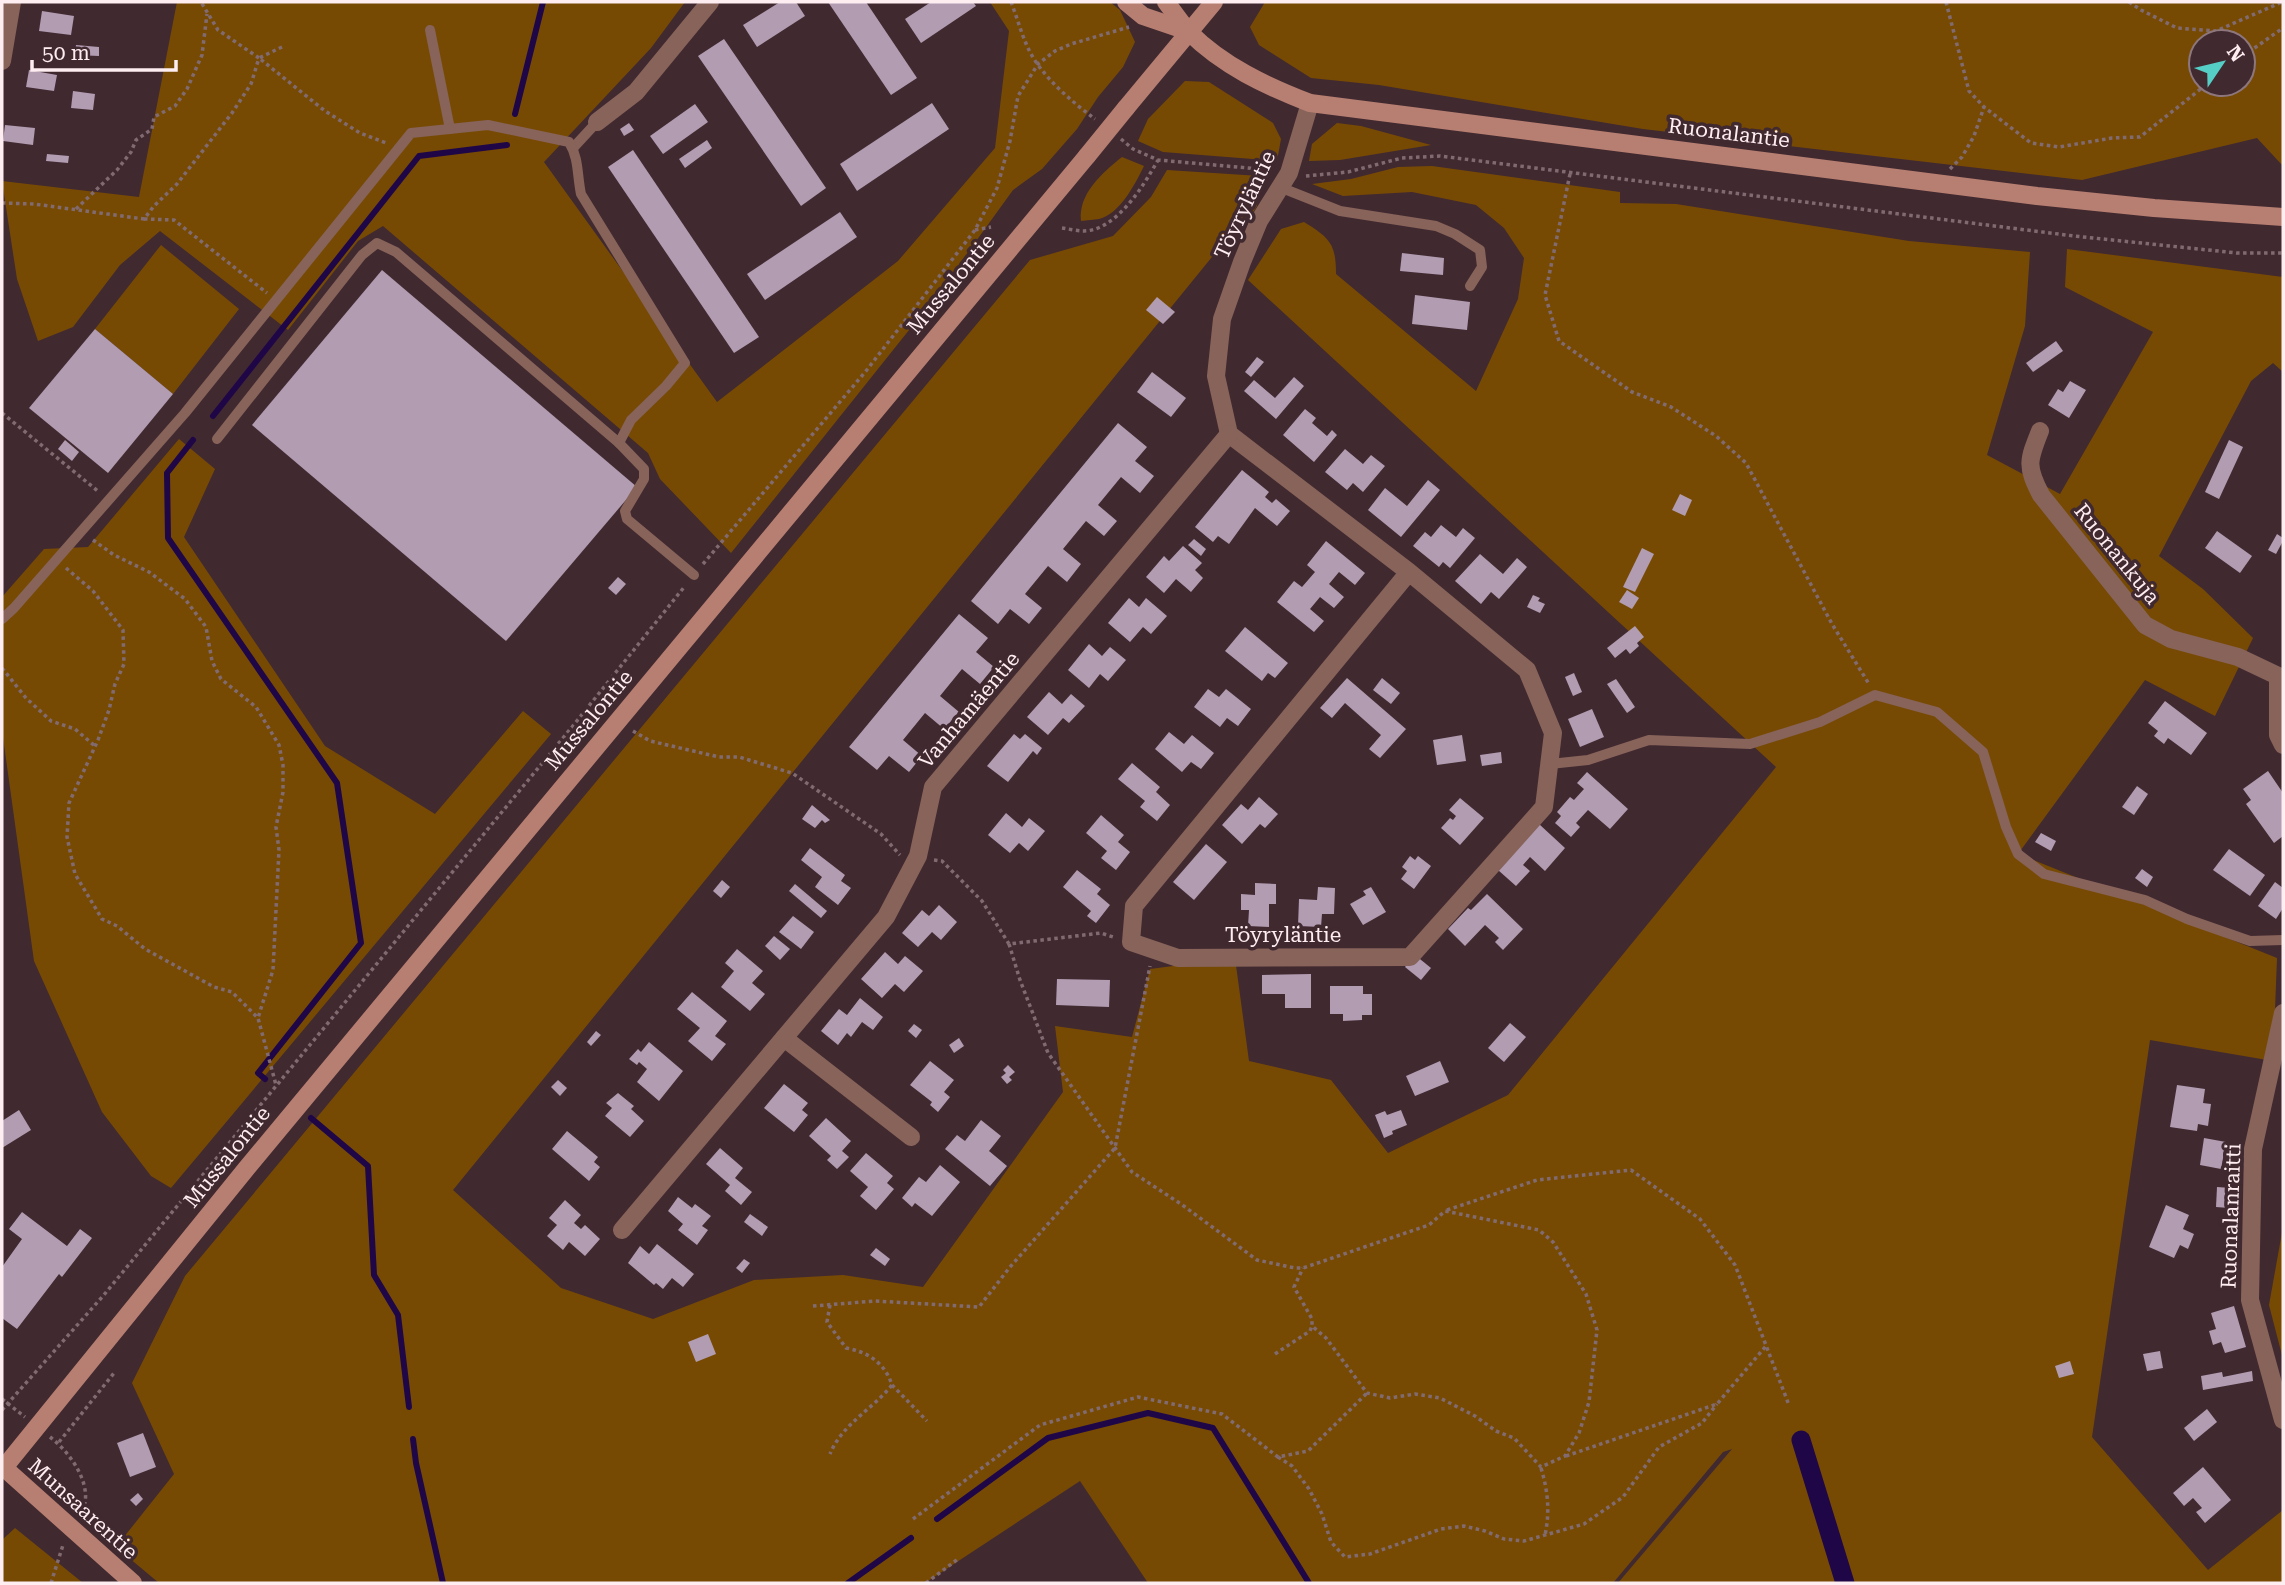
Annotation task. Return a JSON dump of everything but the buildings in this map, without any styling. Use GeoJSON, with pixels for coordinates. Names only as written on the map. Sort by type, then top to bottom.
{"type":"FeatureCollection","features":[{"type":"Feature","properties":{"kind":"main road"},"geometry":{"type":"LineString","coordinates":[[1126,2],[1143,16],[1190,32]]}},
{"type":"Feature","properties":{"kind":"main road"},"geometry":{"type":"LineString","coordinates":[[1166,2],[1190,32]]}},
{"type":"Feature","properties":{"kind":"main road","name":"Mussalontie"},"geometry":{"type":"LineString","coordinates":[[2,1468],[246,1169],[1214,2]]}},
{"type":"Feature","properties":{"kind":"main road","name":"Ruonalantie"},"geometry":{"type":"LineString","coordinates":[[1190,32],[1233,67],[1267,86],[1310,103],[1942,184],[2154,208],[2283,217]]}},
{"type":"Feature","properties":{"kind":"main road","name":"Munsaarentie"},"geometry":{"type":"LineString","coordinates":[[2,1468],[133,1583]]}},
{"type":"Feature","properties":{"kind":"street"},"geometry":{"type":"LineString","coordinates":[[2,61],[12,2]]}},
{"type":"Feature","properties":{"kind":"street"},"geometry":{"type":"LineString","coordinates":[[597,122],[636,92],[710,2]]}},
{"type":"Feature","properties":{"kind":"street","name":"Töyryläntie"},"geometry":{"type":"LineString","coordinates":[[1131,942],[1178,958],[1410,957],[1545,807],[1553,733],[1527,670],[1409,572],[1229,434],[1216,376],[1222,319],[1259,221],[1285,180],[1310,103]]}},
{"type":"Feature","properties":{"kind":"street","name":"Ruonankuja"},"geometry":{"type":"LineString","coordinates":[[2040,432],[2032,451],[2030,473],[2041,495],[2145,625],[2171,639],[2238,657],[2278,676],[2278,735],[2283,745]]}},
{"type":"Feature","properties":{"kind":"street","name":"Vanhamäentie"},"geometry":{"type":"LineString","coordinates":[[622,1230],[886,917],[915,861],[933,787],[1229,434]]}},
{"type":"Feature","properties":{"kind":"street"},"geometry":{"type":"LineString","coordinates":[[1131,942],[1134,906],[1409,572]]}},
{"type":"Feature","properties":{"kind":"street","name":"Ruonalanraitti"},"geometry":{"type":"LineString","coordinates":[[2283,1013],[2253,1149],[2250,1300],[2283,1420]]}},
{"type":"Feature","properties":{"kind":"street"},"geometry":{"type":"LineString","coordinates":[[784,1038],[911,1137]]}},
{"type":"Feature","properties":{"kind":"lane"},"geometry":{"type":"LineString","coordinates":[[430,30],[450,129]]}},
{"type":"Feature","properties":{"kind":"lane"},"geometry":{"type":"LineString","coordinates":[[573,148],[597,122]]}},
{"type":"Feature","properties":{"kind":"lane"},"geometry":{"type":"LineString","coordinates":[[2,619],[185,413],[411,133],[488,125],[569,142],[577,155],[581,194],[685,363],[631,420],[619,443]]}},
{"type":"Feature","properties":{"kind":"lane"},"geometry":{"type":"LineString","coordinates":[[1285,180],[1339,211],[1436,226],[1455,234],[1479,250],[1482,267],[1470,286]]}},
{"type":"Feature","properties":{"kind":"lane"},"geometry":{"type":"LineString","coordinates":[[217,439],[362,254],[377,243],[396,252],[619,443],[644,469],[644,480],[625,510],[627,519],[694,575]]}},
{"type":"Feature","properties":{"kind":"lane"},"geometry":{"type":"LineString","coordinates":[[1550,764],[1588,760],[1649,740],[1750,744],[1820,722],[1875,695],[1937,712],[1983,752],[2018,854],[2044,874],[2145,900],[2250,942],[2283,940]]}},
{"type":"Feature","properties":{"kind":"path"},"geometry":{"type":"LineString","coordinates":[[201,2],[218,30],[259,58],[325,111],[360,133],[384,141],[395,152]]}},
{"type":"Feature","properties":{"kind":"path"},"geometry":{"type":"LineString","coordinates":[[1011,2],[1029,49],[1038,64],[1063,91],[1101,124]]}},
{"type":"Feature","properties":{"kind":"path"},"geometry":{"type":"LineString","coordinates":[[1945,2],[1969,91],[1984,107],[2031,143],[2059,147],[2112,138],[2140,137],[2189,98]]}},
{"type":"Feature","properties":{"kind":"path"},"geometry":{"type":"LineString","coordinates":[[2129,2],[2177,27],[2216,31],[2283,2]]}},
{"type":"Feature","properties":{"kind":"path"},"geometry":{"type":"LineString","coordinates":[[76,209],[117,170],[131,152],[136,140],[152,129],[155,117],[175,106],[187,89],[202,55],[208,12]]}},
{"type":"Feature","properties":{"kind":"path"},"geometry":{"type":"LineString","coordinates":[[2,1410],[103,1296],[694,575],[866,371],[947,262],[975,230],[997,188],[1010,142],[1018,96],[1038,64],[1055,51],[1130,27],[1143,16]]}},
{"type":"Feature","properties":{"kind":"path"},"geometry":{"type":"LineString","coordinates":[[2257,46],[2283,28]]}},
{"type":"Feature","properties":{"kind":"path"},"geometry":{"type":"LineString","coordinates":[[144,219],[154,205],[177,184],[232,113],[251,84],[259,58],[282,47]]}},
{"type":"Feature","properties":{"kind":"path"},"geometry":{"type":"LineString","coordinates":[[1942,184],[1974,136],[1984,107]]}},
{"type":"Feature","properties":{"kind":"path"},"geometry":{"type":"LineString","coordinates":[[1112,133],[1133,149],[1158,160],[1262,168],[1285,180],[1348,172],[1402,158],[1440,156],[2074,236],[2237,253],[2283,253]]}},
{"type":"Feature","properties":{"kind":"path"},"geometry":{"type":"LineString","coordinates":[[1062,228],[1085,231],[1114,218],[1144,185],[1158,160]]}},
{"type":"Feature","properties":{"kind":"path"},"geometry":{"type":"LineString","coordinates":[[1570,174],[1545,295],[1559,341],[1632,392],[1671,407],[1716,436],[1746,463],[1832,624],[1875,695]]}},
{"type":"Feature","properties":{"kind":"path"},"geometry":{"type":"LineString","coordinates":[[2,203],[34,204],[144,219],[174,219],[276,300]]}},
{"type":"Feature","properties":{"kind":"path"},"geometry":{"type":"LineString","coordinates":[[975,230],[991,227]]}},
{"type":"Feature","properties":{"kind":"path"},"geometry":{"type":"LineString","coordinates":[[2,413],[92,484],[108,500]]}},
{"type":"Feature","properties":{"kind":"path"},"geometry":{"type":"LineString","coordinates":[[81,531],[114,555],[149,572],[185,599],[206,627],[212,661],[221,679],[256,707],[279,745],[283,765],[283,792],[276,827],[279,861],[273,970],[258,1018]]}},
{"type":"Feature","properties":{"kind":"path"},"geometry":{"type":"LineString","coordinates":[[56,560],[93,591],[123,630],[124,664],[95,746],[69,803],[66,837],[75,874],[102,919],[117,926],[145,949],[214,987],[232,992],[258,1018],[276,1085]]}},
{"type":"Feature","properties":{"kind":"path"},"geometry":{"type":"LineString","coordinates":[[2,668],[26,698],[51,721],[75,729],[95,746]]}},
{"type":"Feature","properties":{"kind":"path"},"geometry":{"type":"LineString","coordinates":[[619,719],[636,734],[650,741],[719,757],[739,757],[792,773],[881,834],[896,852],[915,861],[942,861],[982,901],[1009,944],[1048,1053],[1132,1172],[1258,1260],[1303,1268],[1429,1225],[1445,1211],[1537,1180],[1631,1170],[1700,1220],[1735,1265],[1789,1405]]}},
{"type":"Feature","properties":{"kind":"path"},"geometry":{"type":"LineString","coordinates":[[1009,944],[1101,933],[1131,942]]}},
{"type":"Feature","properties":{"kind":"path"},"geometry":{"type":"LineString","coordinates":[[813,1306],[875,1301],[979,1307],[1010,1267],[1115,1148],[1149,982],[1152,949]]}},
{"type":"Feature","properties":{"kind":"path"},"geometry":{"type":"LineString","coordinates":[[1445,1211],[1539,1230],[1553,1242],[1586,1294],[1597,1330],[1589,1402],[1579,1433],[1565,1456]]}},
{"type":"Feature","properties":{"kind":"path"},"geometry":{"type":"LineString","coordinates":[[1275,1354],[1310,1331],[1312,1326],[1312,1319],[1294,1287],[1303,1268]]}},
{"type":"Feature","properties":{"kind":"path"},"geometry":{"type":"LineString","coordinates":[[830,1305],[827,1322],[846,1348],[860,1350],[876,1360],[887,1370],[892,1385],[927,1420]]}},
{"type":"Feature","properties":{"kind":"path"},"geometry":{"type":"LineString","coordinates":[[1312,1326],[1326,1338],[1367,1393],[1390,1398],[1415,1394],[1440,1398],[1475,1416],[1496,1431],[1514,1438],[1541,1468],[1548,1490],[1548,1522],[1545,1535]]}},
{"type":"Feature","properties":{"kind":"path"},"geometry":{"type":"LineString","coordinates":[[913,1519],[1040,1425],[1138,1397],[1222,1414],[1292,1466],[1309,1489],[1322,1514],[1331,1542],[1345,1557],[1370,1553],[1441,1529],[1464,1526],[1504,1539],[1524,1541],[1584,1524],[1623,1497],[1659,1447],[1702,1423],[1766,1346]]}},
{"type":"Feature","properties":{"kind":"path"},"geometry":{"type":"LineString","coordinates":[[58,1443],[114,1373]]}},
{"type":"Feature","properties":{"kind":"path"},"geometry":{"type":"LineString","coordinates":[[830,1454],[834,1445],[857,1418],[884,1396],[892,1385]]}},
{"type":"Feature","properties":{"kind":"path"},"geometry":{"type":"LineString","coordinates":[[1278,1457],[1308,1451],[1367,1393]]}},
{"type":"Feature","properties":{"kind":"path"},"geometry":{"type":"LineString","coordinates":[[2,1399],[8,1404]]}},
{"type":"Feature","properties":{"kind":"path"},"geometry":{"type":"LineString","coordinates":[[1541,1468],[1565,1456],[1717,1404]]}},
{"type":"Feature","properties":{"kind":"path"},"geometry":{"type":"LineString","coordinates":[[37,1426],[58,1443],[82,1477],[87,1498],[84,1511],[70,1527],[51,1583]]}},
{"type":"Feature","properties":{"kind":"path"},"geometry":{"type":"LineString","coordinates":[[926,1583],[958,1559]]}},
{"type":"Feature","properties":{"kind":"shaded area"},"geometry":{"type":"Polygon","coordinates":[[[177,2],[685,2],[651,48],[544,162],[717,402],[898,261],[995,148],[1009,31],[990,2],[1110,2],[1120,10],[1135,42],[1123,67],[1098,97],[1077,129],[1042,169],[1013,190],[937,295],[731,553],[660,479],[648,453],[383,226],[358,241],[288,330],[160,231],[120,265],[73,327],[38,341],[17,279],[2,181],[139,197],[177,2]]]}},
{"type":"Feature","properties":{"kind":"shaded area"},"geometry":{"type":"Polygon","coordinates":[[[1265,2],[2283,2],[2283,166],[2257,138],[2082,180],[1643,129],[1379,85],[1311,78],[1259,45],[1250,27],[1265,2]]]}},
{"type":"Feature","properties":{"kind":"shaded area"},"geometry":{"type":"Polygon","coordinates":[[[1185,81],[1209,82],[1273,123],[1281,139],[1277,161],[1163,152],[1138,141],[1148,119],[1185,81]]]}},
{"type":"Feature","properties":{"kind":"shaded area"},"geometry":{"type":"Polygon","coordinates":[[[1337,123],[1361,126],[1431,145],[1340,160],[1309,161],[1312,144],[1337,123]]]}},
{"type":"Feature","properties":{"kind":"shaded area"},"geometry":{"type":"Polygon","coordinates":[[[1122,157],[1144,166],[1131,189],[1120,205],[1107,216],[1081,221],[1087,193],[1099,177],[1122,157]]]}},
{"type":"Feature","properties":{"kind":"shaded area"},"geometry":{"type":"Polygon","coordinates":[[[1432,166],[1620,192],[1620,203],[1676,204],[1909,241],[2030,252],[2025,326],[1987,455],[2060,494],[2153,332],[2065,287],[2067,249],[2283,277],[2283,372],[2273,363],[2251,381],[2159,556],[2203,589],[2253,638],[2215,716],[2145,680],[2018,854],[2277,958],[2273,1061],[2150,1040],[2092,1437],[2208,1570],[2283,1510],[2283,1583],[1618,1583],[1732,1449],[1723,1452],[1613,1583],[1148,1583],[1080,1481],[925,1583],[159,1583],[116,1547],[174,1474],[132,1383],[185,1276],[1030,260],[1113,236],[1151,197],[1167,170],[1260,176],[1257,206],[1222,256],[1216,252],[453,1190],[561,1288],[653,1319],[754,1280],[843,1275],[923,1287],[1063,1092],[1055,1026],[1132,1037],[1150,969],[1235,958],[1249,1061],[1331,1080],[1388,1153],[1508,1095],[1776,767],[1248,280],[1281,229],[1304,222],[1330,243],[1335,255],[1336,274],[1476,391],[1518,299],[1524,258],[1504,228],[1476,205],[1412,192],[1343,196],[1312,184],[1351,179],[1398,167],[1432,166]]]}},
{"type":"Feature","properties":{"kind":"shaded area"},"geometry":{"type":"Polygon","coordinates":[[[161,245],[239,309],[173,394],[95,329],[161,245]]]}},
{"type":"Feature","properties":{"kind":"shaded area"},"geometry":{"type":"Polygon","coordinates":[[[179,439],[215,469],[184,537],[325,746],[435,814],[523,711],[551,734],[171,1188],[151,1176],[102,1112],[34,961],[2,730],[2,597],[44,549],[88,547],[179,439]]]}},
{"type":"Feature","properties":{"kind":"shaded area"},"geometry":{"type":"Polygon","coordinates":[[[2283,1227],[2283,1359],[2269,1305],[2283,1227]]]}},
{"type":"Feature","properties":{"kind":"shaded area"},"geometry":{"type":"Polygon","coordinates":[[[15,1528],[83,1583],[2,1583],[2,1540],[15,1528]]]}},
{"type":"Feature","properties":{"kind":"waterway"},"geometry":{"type":"LineString","coordinates":[[515,114],[543,2]]}},
{"type":"Feature","properties":{"kind":"waterway"},"geometry":{"type":"LineString","coordinates":[[213,416],[419,156],[507,145]]}},
{"type":"Feature","properties":{"kind":"waterway"},"geometry":{"type":"LineString","coordinates":[[193,440],[167,473],[168,538],[337,783],[361,943],[258,1073],[265,1079]]}},
{"type":"Feature","properties":{"kind":"waterway"},"geometry":{"type":"LineString","coordinates":[[311,1118],[368,1166],[374,1275],[398,1315],[409,1407]]}},
{"type":"Feature","properties":{"kind":"waterway"},"geometry":{"type":"LineString","coordinates":[[937,1519],[1048,1438],[1148,1413],[1213,1428],[1309,1583]]}},
{"type":"Feature","properties":{"kind":"waterway"},"geometry":{"type":"LineString","coordinates":[[413,1439],[443,1583]]}},
{"type":"Feature","properties":{"kind":"waterway"},"geometry":{"type":"LineString","coordinates":[[1801,1440],[1845,1583]]}},
{"type":"Feature","properties":{"kind":"waterway"},"geometry":{"type":"LineString","coordinates":[[848,1583],[911,1538]]}}]}
